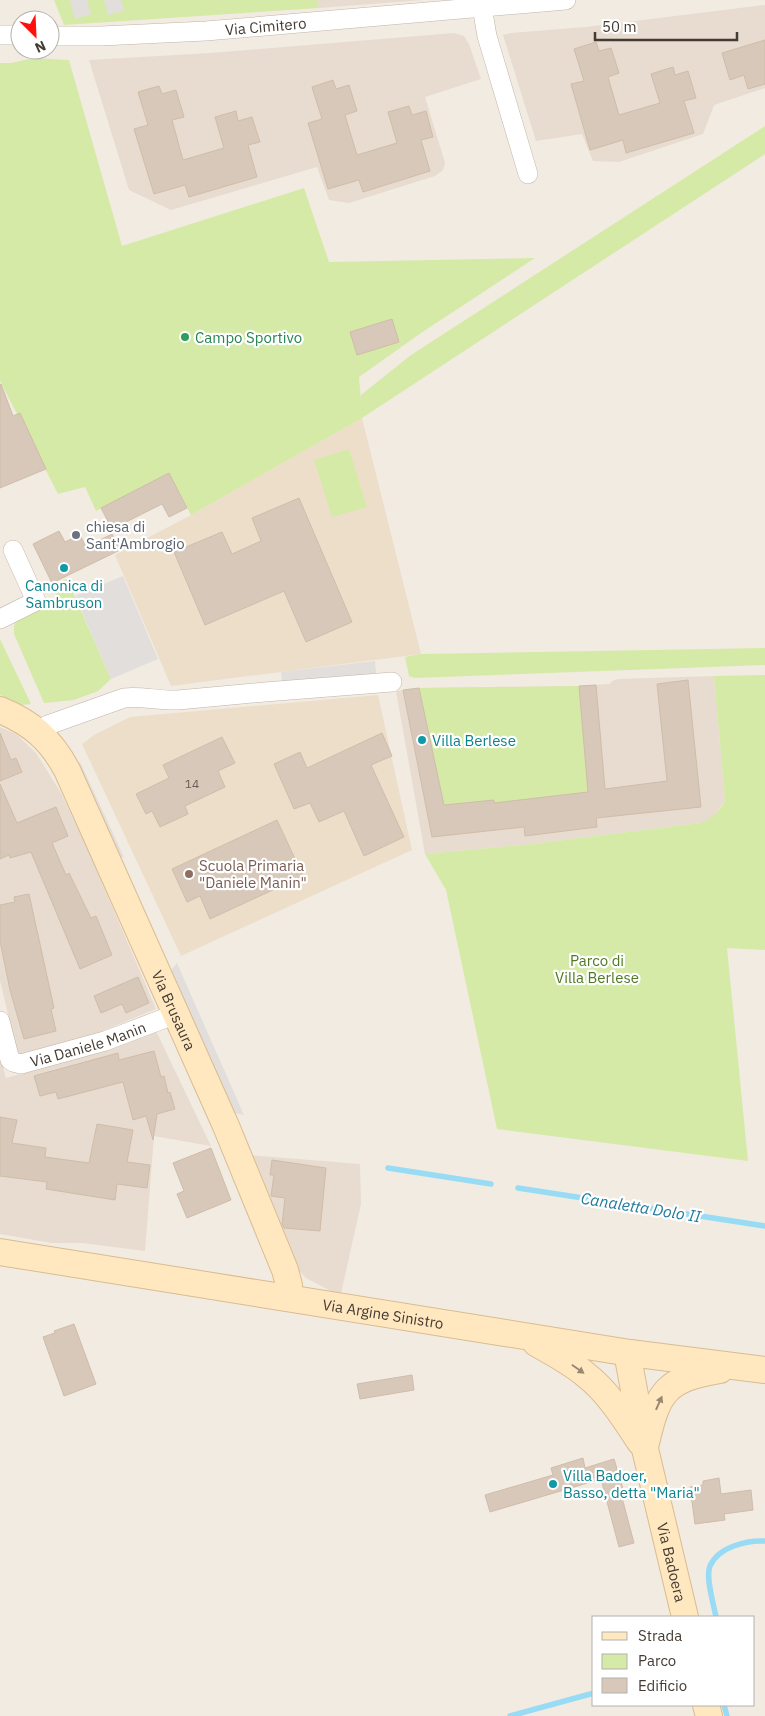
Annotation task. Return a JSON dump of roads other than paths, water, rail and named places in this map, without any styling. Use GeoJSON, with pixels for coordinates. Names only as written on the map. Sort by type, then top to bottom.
{"type":"FeatureCollection","features":[{"type":"Feature","properties":{"kind":"main road","name":"Via Brusaura"},"geometry":{"type":"LineString","coordinates":[[0,710],[26,722],[39,733],[55,750],[76,788],[226,1126],[285,1270],[289,1285],[288,1298]]}},
{"type":"Feature","properties":{"kind":"main road","name":"Via Argine Sinistro"},"geometry":{"type":"LineString","coordinates":[[0,1252],[630,1353],[765,1370]]}},
{"type":"Feature","properties":{"kind":"main road","name":"Via Badoera"},"geometry":{"type":"LineString","coordinates":[[522,1335],[561,1357],[587,1376],[610,1399],[644,1449]]}},
{"type":"Feature","properties":{"kind":"main road","name":"Via Badoera"},"geometry":{"type":"LineString","coordinates":[[630,1353],[644,1449],[684,1616]]}},
{"type":"Feature","properties":{"kind":"main road","name":"Via Badoera"},"geometry":{"type":"LineString","coordinates":[[644,1449],[652,1418],[662,1395],[671,1386],[694,1374],[740,1367]]}},
{"type":"Feature","properties":{"kind":"street","name":"Via Cimitero"},"geometry":{"type":"LineString","coordinates":[[60,36],[206,31],[566,0]]}},
{"type":"Feature","properties":{"kind":"street"},"geometry":{"type":"LineString","coordinates":[[482,7],[487,36],[528,174]]}},
{"type":"Feature","properties":{"kind":"street"},"geometry":{"type":"LineString","coordinates":[[1,621],[36,601],[13,550]]}},
{"type":"Feature","properties":{"kind":"street"},"geometry":{"type":"LineString","coordinates":[[39,733],[48,725],[124,698],[135,697],[166,701],[392,682]]}},
{"type":"Feature","properties":{"kind":"street","name":"Via Daniele Manin"},"geometry":{"type":"LineString","coordinates":[[0,1021],[10,1060],[21,1064],[105,1042],[176,1014]]}},
{"type":"Feature","properties":{"kind":"waterway","name":"Canaletta Dolo II"},"geometry":{"type":"LineString","coordinates":[[388,1168],[491,1184]]}},
{"type":"Feature","properties":{"kind":"waterway","name":"Canaletta Dolo II"},"geometry":{"type":"LineString","coordinates":[[518,1188],[765,1226]]}},
{"type":"Feature","properties":{"kind":"waterway"},"geometry":{"type":"LineString","coordinates":[[716,1616],[709,1577],[710,1566],[714,1559],[726,1549],[742,1543],[765,1541]]}},
{"type":"Feature","properties":{"kind":"waterway"},"geometry":{"type":"LineString","coordinates":[[510,1716],[592,1694]]}},
{"type":"Feature","properties":{"kind":"waterway"},"geometry":{"type":"LineString","coordinates":[[724,1706],[727,1716]]}},
{"type":"Feature","properties":{"kind":"place","name":"Campo Sportivo"},"geometry":{"type":"Point","coordinates":[185,337]}},
{"type":"Feature","properties":{"kind":"place","name":"chiesa di Sant'Ambrogio"},"geometry":{"type":"Point","coordinates":[76,535]}},
{"type":"Feature","properties":{"kind":"place","name":"Canonica di Sambruson"},"geometry":{"type":"Point","coordinates":[64,568]}},
{"type":"Feature","properties":{"kind":"place","name":"Villa Berlese"},"geometry":{"type":"Point","coordinates":[422,740]}},
{"type":"Feature","properties":{"kind":"place","name":"Scuola Primaria \"Daniele Manin\""},"geometry":{"type":"Point","coordinates":[189,874]}},
{"type":"Feature","properties":{"kind":"place","name":"Villa Badoer, Basso, detta \"Maria\""},"geometry":{"type":"Point","coordinates":[553,1484]}},
{"type":"Feature","properties":{"kind":"park label","name":"Parco di Villa Berlese"},"geometry":{"type":"Point","coordinates":[597,968]}}]}
